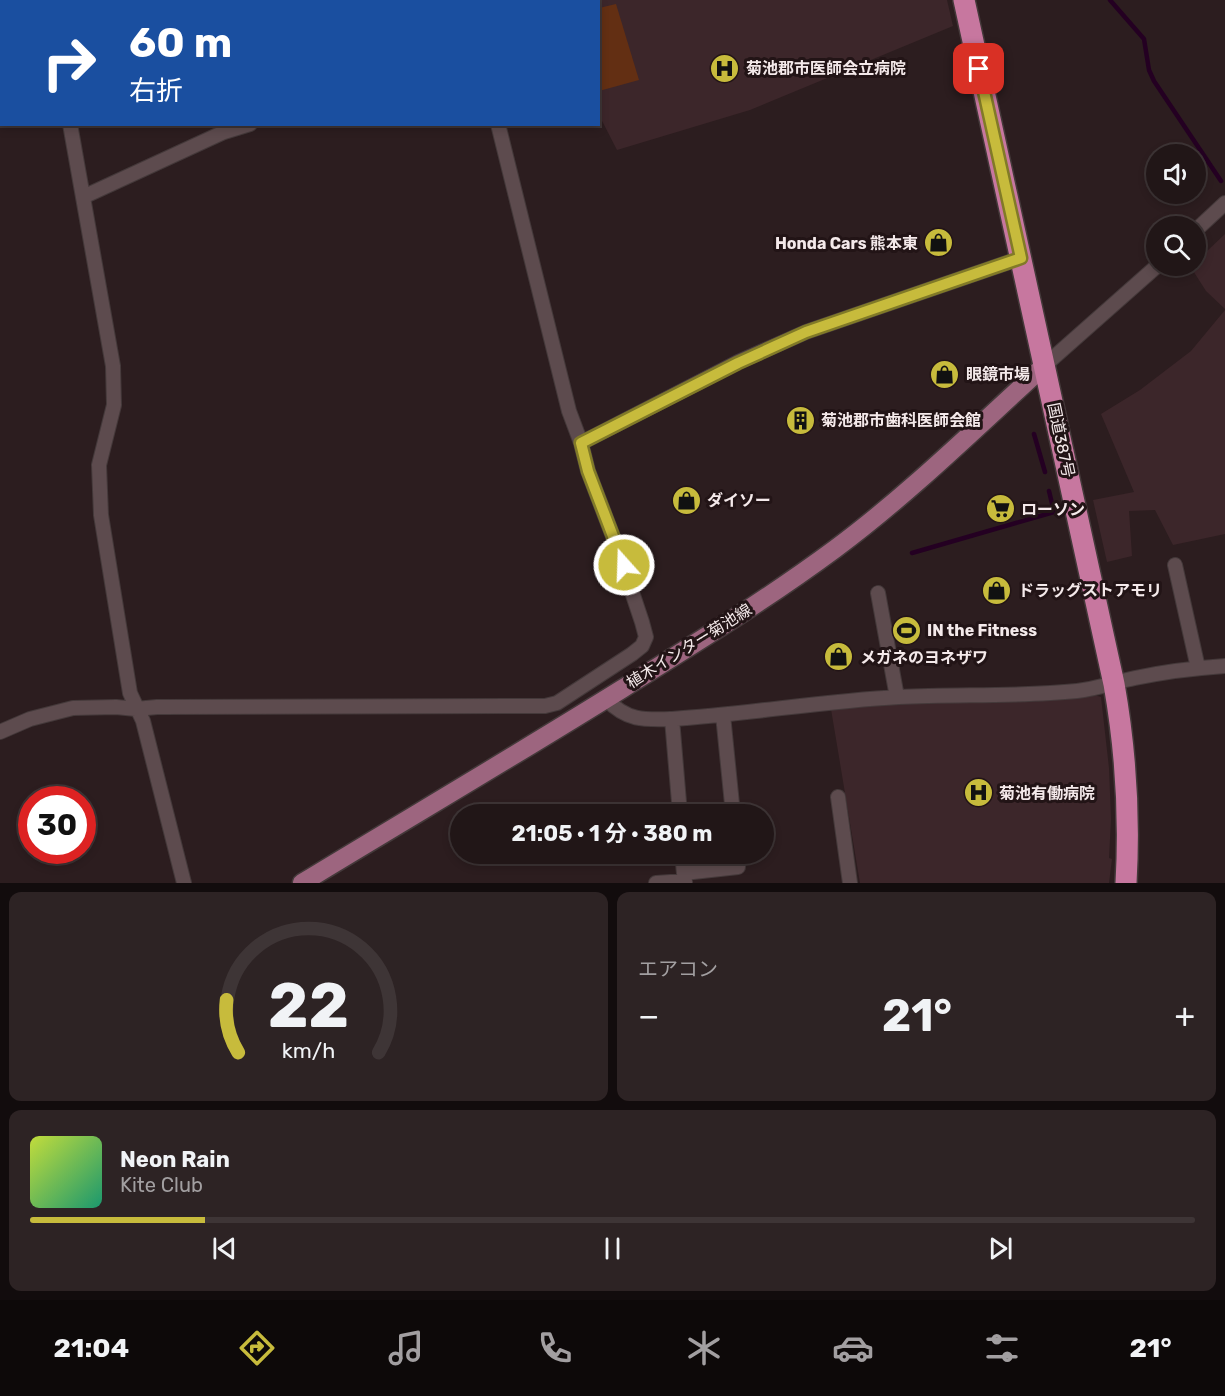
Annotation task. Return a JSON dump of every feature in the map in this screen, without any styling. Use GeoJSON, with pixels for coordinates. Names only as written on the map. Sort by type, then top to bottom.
{"type":"FeatureCollection","features":[{"type":"Feature","properties":{"kind":"highway","name":"国道387号"},"geometry":{"type":"LineString","coordinates":[[964,0],[1114,684],[1122,730],[1128,789],[1126,883]]}},
{"type":"Feature","properties":{"kind":"main road","name":"植木インター菊池線"},"geometry":{"type":"LineString","coordinates":[[302,883],[724,626],[836,548],[908,489],[1044,366]]}},
{"type":"Feature","properties":{"kind":"street"},"geometry":{"type":"LineString","coordinates":[[70,126],[113,366],[114,405],[99,465],[101,515],[130,693],[143,721],[184,883]]}},
{"type":"Feature","properties":{"kind":"street"},"geometry":{"type":"LineString","coordinates":[[83,197],[224,132],[244,126]]}},
{"type":"Feature","properties":{"kind":"street"},"geometry":{"type":"LineString","coordinates":[[0,732],[30,719],[74,708],[545,706],[557,703],[642,646],[646,637],[569,411],[498,126]]}},
{"type":"Feature","properties":{"kind":"street"},"geometry":{"type":"LineString","coordinates":[[1206,221],[1225,203]]}},
{"type":"Feature","properties":{"kind":"street"},"geometry":{"type":"LineString","coordinates":[[581,443],[738,363],[806,332],[1021,258]]}},
{"type":"Feature","properties":{"kind":"street"},"geometry":{"type":"LineString","coordinates":[[1044,366],[1146,275]]}},
{"type":"Feature","properties":{"kind":"street"},"geometry":{"type":"LineString","coordinates":[[1175,565],[1198,668]]}},
{"type":"Feature","properties":{"kind":"street"},"geometry":{"type":"LineString","coordinates":[[878,593],[897,697]]}},
{"type":"Feature","properties":{"kind":"street"},"geometry":{"type":"LineString","coordinates":[[606,699],[622,714],[639,719],[672,719],[897,697],[978,696],[1095,689],[1137,678],[1225,666]]}},
{"type":"Feature","properties":{"kind":"street"},"geometry":{"type":"LineString","coordinates":[[557,703],[580,715]]}},
{"type":"Feature","properties":{"kind":"street"},"geometry":{"type":"LineString","coordinates":[[723,715],[732,804]]}},
{"type":"Feature","properties":{"kind":"street"},"geometry":{"type":"LineString","coordinates":[[672,719],[679,804]]}},
{"type":"Feature","properties":{"kind":"street"},"geometry":{"type":"LineString","coordinates":[[838,797],[850,883]]}},
{"type":"Feature","properties":{"kind":"street"},"geometry":{"type":"LineString","coordinates":[[683,864],[684,879]]}},
{"type":"Feature","properties":{"kind":"street"},"geometry":{"type":"LineString","coordinates":[[656,883],[738,867],[738,864]]}},
{"type":"Feature","properties":{"kind":"shaded area","name":"菊池郡市医師会立病院"},"geometry":{"type":"Polygon","coordinates":[[[600,0],[947,0],[953,26],[750,110],[617,150],[600,117],[600,0]]]}},
{"type":"Feature","properties":{"kind":"shaded area"},"geometry":{"type":"Polygon","coordinates":[[[616,4],[639,80],[600,91],[600,8],[616,4]]]}},
{"type":"Feature","properties":{"kind":"shaded area"},"geometry":{"type":"Polygon","coordinates":[[[1225,234],[1225,309],[1206,291],[1196,276],[1206,276],[1206,252],[1225,234]]]}},
{"type":"Feature","properties":{"kind":"shaded area"},"geometry":{"type":"Polygon","coordinates":[[[1225,310],[1225,534],[1173,545],[1155,510],[1129,511],[1132,556],[1107,562],[1093,500],[1134,492],[1101,414],[1140,390],[1191,351],[1225,310]]]}},
{"type":"Feature","properties":{"kind":"shaded area","name":"菊池有働病院"},"geometry":{"type":"Polygon","coordinates":[[[1094,695],[1101,697],[1109,768],[1111,819],[1109,858],[1112,859],[1109,883],[860,883],[831,709],[914,702],[1094,695]]]}},
{"type":"Feature","properties":{"kind":"waterway"},"geometry":{"type":"LineString","coordinates":[[1110,0],[1144,39],[1149,70],[1154,81],[1221,181]]}},
{"type":"Feature","properties":{"kind":"waterway"},"geometry":{"type":"LineString","coordinates":[[1034,434],[1045,472]]}},
{"type":"Feature","properties":{"kind":"waterway"},"geometry":{"type":"LineString","coordinates":[[912,553],[1054,512],[1049,491]]}},
{"type":"Feature","properties":{"kind":"place","name":"菊池郡市医師会立病院"},"geometry":{"type":"Point","coordinates":[725,68]}},
{"type":"Feature","properties":{"kind":"place","name":"Honda Cars 熊本東"},"geometry":{"type":"Point","coordinates":[939,243]}},
{"type":"Feature","properties":{"kind":"place","name":"眼鏡市場"},"geometry":{"type":"Point","coordinates":[945,374]}},
{"type":"Feature","properties":{"kind":"place","name":"菊池郡市歯科医師会館"},"geometry":{"type":"Point","coordinates":[800,420]}},
{"type":"Feature","properties":{"kind":"place","name":"ダイソー"},"geometry":{"type":"Point","coordinates":[686,500]}},
{"type":"Feature","properties":{"kind":"place","name":"ローソン"},"geometry":{"type":"Point","coordinates":[1000,509]}},
{"type":"Feature","properties":{"kind":"place","name":"ドラッグストアモリ"},"geometry":{"type":"Point","coordinates":[997,590]}},
{"type":"Feature","properties":{"kind":"place","name":"IN the Fitness"},"geometry":{"type":"Point","coordinates":[906,630]}},
{"type":"Feature","properties":{"kind":"place","name":"メガネのヨネザワ"},"geometry":{"type":"Point","coordinates":[839,657]}},
{"type":"Feature","properties":{"kind":"place","name":"菊池有働病院"},"geometry":{"type":"Point","coordinates":[978,793]}},
{"type":"Feature","properties":{"kind":"route"},"geometry":{"type":"LineString","coordinates":[[624,565],[588,471],[581,443],[738,363],[806,332],[1021,258],[979,69]]}}]}
